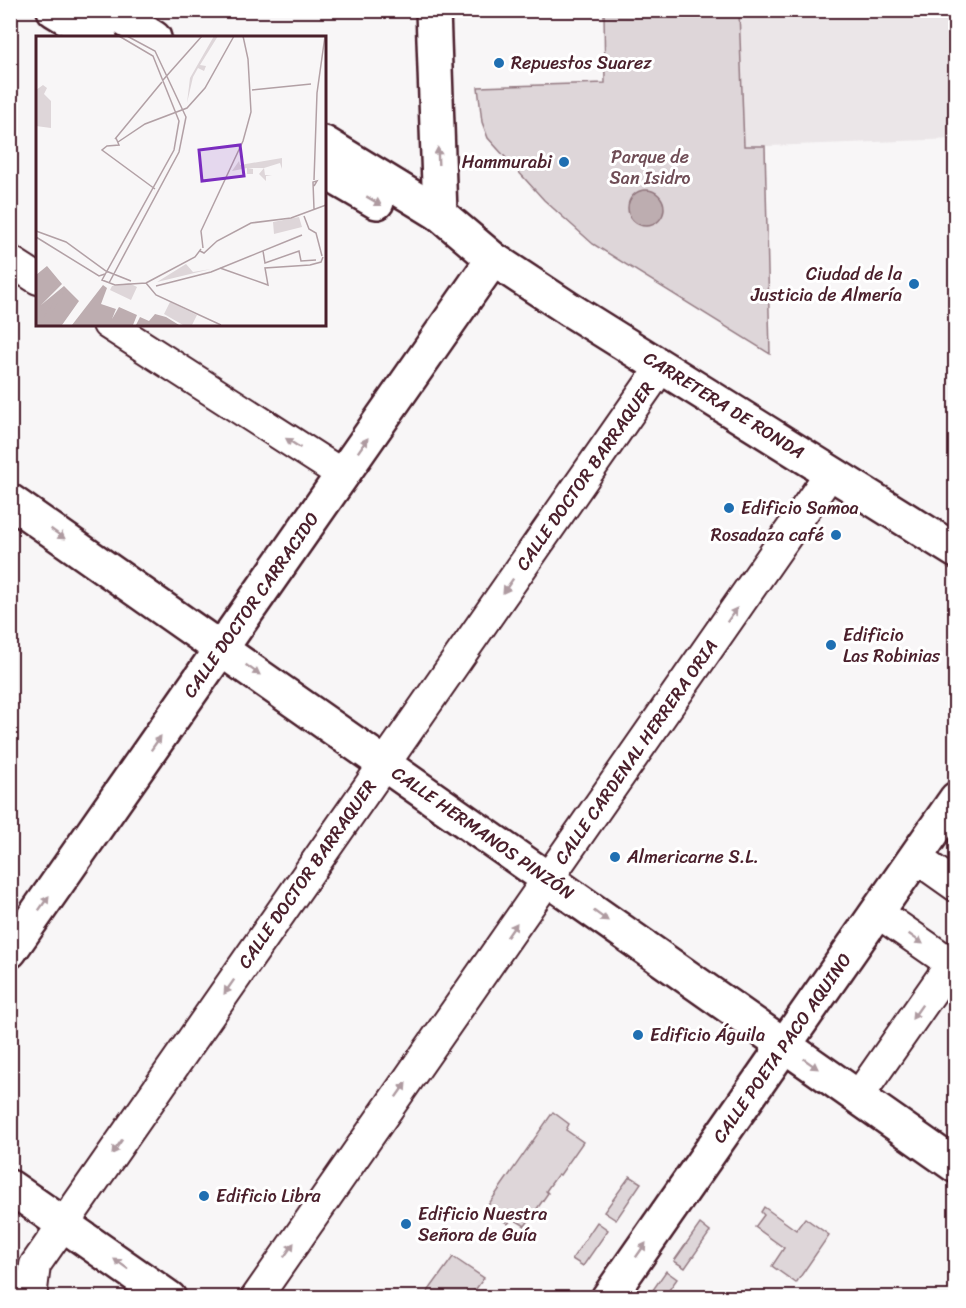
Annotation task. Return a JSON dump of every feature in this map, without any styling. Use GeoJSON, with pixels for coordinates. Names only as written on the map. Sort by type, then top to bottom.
{"type":"FeatureCollection","features":[{"type":"Feature","properties":{"kind":"street"},"geometry":{"type":"LineString","coordinates":[[54,10],[97,36]]}},
{"type":"Feature","properties":{"kind":"street"},"geometry":{"type":"LineString","coordinates":[[433,10],[440,214]]}},
{"type":"Feature","properties":{"kind":"street","name":"CARRETERA DE RONDA"},"geometry":{"type":"LineString","coordinates":[[326,144],[440,214],[493,259],[956,551]]}},
{"type":"Feature","properties":{"kind":"street","name":"CARRETERA DE RONDA"},"geometry":{"type":"LineString","coordinates":[[326,172],[433,236],[493,259]]}},
{"type":"Feature","properties":{"kind":"street","name":"CALLE DOCTOR CARRACIDO"},"geometry":{"type":"LineString","coordinates":[[10,951],[493,259]]}},
{"type":"Feature","properties":{"kind":"street"},"geometry":{"type":"LineString","coordinates":[[10,261],[36,278]]}},
{"type":"Feature","properties":{"kind":"street"},"geometry":{"type":"LineString","coordinates":[[111,326],[343,475]]}},
{"type":"Feature","properties":{"kind":"street","name":"CALLE DOCTOR BARRAQUER"},"geometry":{"type":"LineString","coordinates":[[31,1298],[35,1265],[662,366]]}},
{"type":"Feature","properties":{"kind":"street","name":"CALLE CARDENAL HERRERA ORIA"},"geometry":{"type":"LineString","coordinates":[[255,1298],[831,472]]}},
{"type":"Feature","properties":{"kind":"street","name":"CALLE HERMANOS PINZÓN"},"geometry":{"type":"LineString","coordinates":[[10,501],[956,1166]]}},
{"type":"Feature","properties":{"kind":"street","name":"CALLE POETA PACO AQUINO"},"geometry":{"type":"LineString","coordinates":[[608,1298],[955,802]]}},
{"type":"Feature","properties":{"kind":"street"},"geometry":{"type":"LineString","coordinates":[[915,857],[956,886]]}},
{"type":"Feature","properties":{"kind":"street"},"geometry":{"type":"LineString","coordinates":[[858,1097],[953,965],[877,912]]}},
{"type":"Feature","properties":{"kind":"street"},"geometry":{"type":"LineString","coordinates":[[10,1187],[168,1298]]}},
{"type":"Feature","properties":{"kind":"shaded area"},"geometry":{"type":"Polygon","coordinates":[[[739,11],[955,11],[955,139],[744,147],[739,11]]]}},
{"type":"Feature","properties":{"kind":"shaded area"},"geometry":{"type":"Polygon","coordinates":[[[646,190],[659,195],[664,208],[659,221],[646,226],[633,221],[628,208],[633,195],[646,190]]]}},
{"type":"Feature","properties":{"kind":"green space","name":"Parque de San Isidro"},"geometry":{"type":"Polygon","coordinates":[[[604,11],[739,11],[744,146],[765,146],[770,354],[593,244],[544,200],[488,138],[482,122],[478,87],[605,83],[604,11]]]}},
{"type":"Feature","properties":{"kind":"green space"},"geometry":{"type":"Polygon","coordinates":[[[553,1112],[569,1124],[566,1130],[583,1142],[546,1191],[548,1193],[525,1226],[512,1218],[508,1224],[486,1208],[553,1112]]]}},
{"type":"Feature","properties":{"kind":"green space"},"geometry":{"type":"Polygon","coordinates":[[[630,1176],[641,1183],[616,1220],[604,1212],[630,1176]]]}},
{"type":"Feature","properties":{"kind":"green space"},"geometry":{"type":"Polygon","coordinates":[[[764,1207],[796,1230],[805,1218],[829,1235],[796,1283],[772,1266],[784,1248],[755,1227],[764,1215],[761,1212],[764,1207]]]}},
{"type":"Feature","properties":{"kind":"green space"},"geometry":{"type":"Polygon","coordinates":[[[597,1222],[608,1230],[583,1266],[572,1259],[597,1222]]]}},
{"type":"Feature","properties":{"kind":"green space"},"geometry":{"type":"Polygon","coordinates":[[[700,1224],[710,1232],[685,1268],[674,1261],[700,1224]]]}},
{"type":"Feature","properties":{"kind":"green space"},"geometry":{"type":"Polygon","coordinates":[[[453,1257],[484,1278],[470,1297],[424,1297],[453,1257]]]}},
{"type":"Feature","properties":{"kind":"green space"},"geometry":{"type":"Polygon","coordinates":[[[666,1271],[677,1279],[664,1297],[648,1297],[666,1271]]]}},
{"type":"Feature","properties":{"kind":"place","name":"Repuestos Suarez"},"geometry":{"type":"Point","coordinates":[499,63]}},
{"type":"Feature","properties":{"kind":"place","name":"Hammurabi"},"geometry":{"type":"Point","coordinates":[564,162]}},
{"type":"Feature","properties":{"kind":"place","name":"Ciudad de la Justicia de Almería"},"geometry":{"type":"Point","coordinates":[914,284]}},
{"type":"Feature","properties":{"kind":"place","name":"Edificio Samoa"},"geometry":{"type":"Point","coordinates":[729,508]}},
{"type":"Feature","properties":{"kind":"place","name":"Rosadaza café"},"geometry":{"type":"Point","coordinates":[836,535]}},
{"type":"Feature","properties":{"kind":"place","name":"Edificio Las Robinias"},"geometry":{"type":"Point","coordinates":[831,645]}},
{"type":"Feature","properties":{"kind":"place","name":"Almericarne S.L."},"geometry":{"type":"Point","coordinates":[615,857]}},
{"type":"Feature","properties":{"kind":"place","name":"Edificio Águila"},"geometry":{"type":"Point","coordinates":[638,1035]}},
{"type":"Feature","properties":{"kind":"place","name":"Edificio Libra"},"geometry":{"type":"Point","coordinates":[204,1196]}},
{"type":"Feature","properties":{"kind":"place","name":"Edificio Nuestra Señora de Guía"},"geometry":{"type":"Point","coordinates":[406,1224]}}]}
